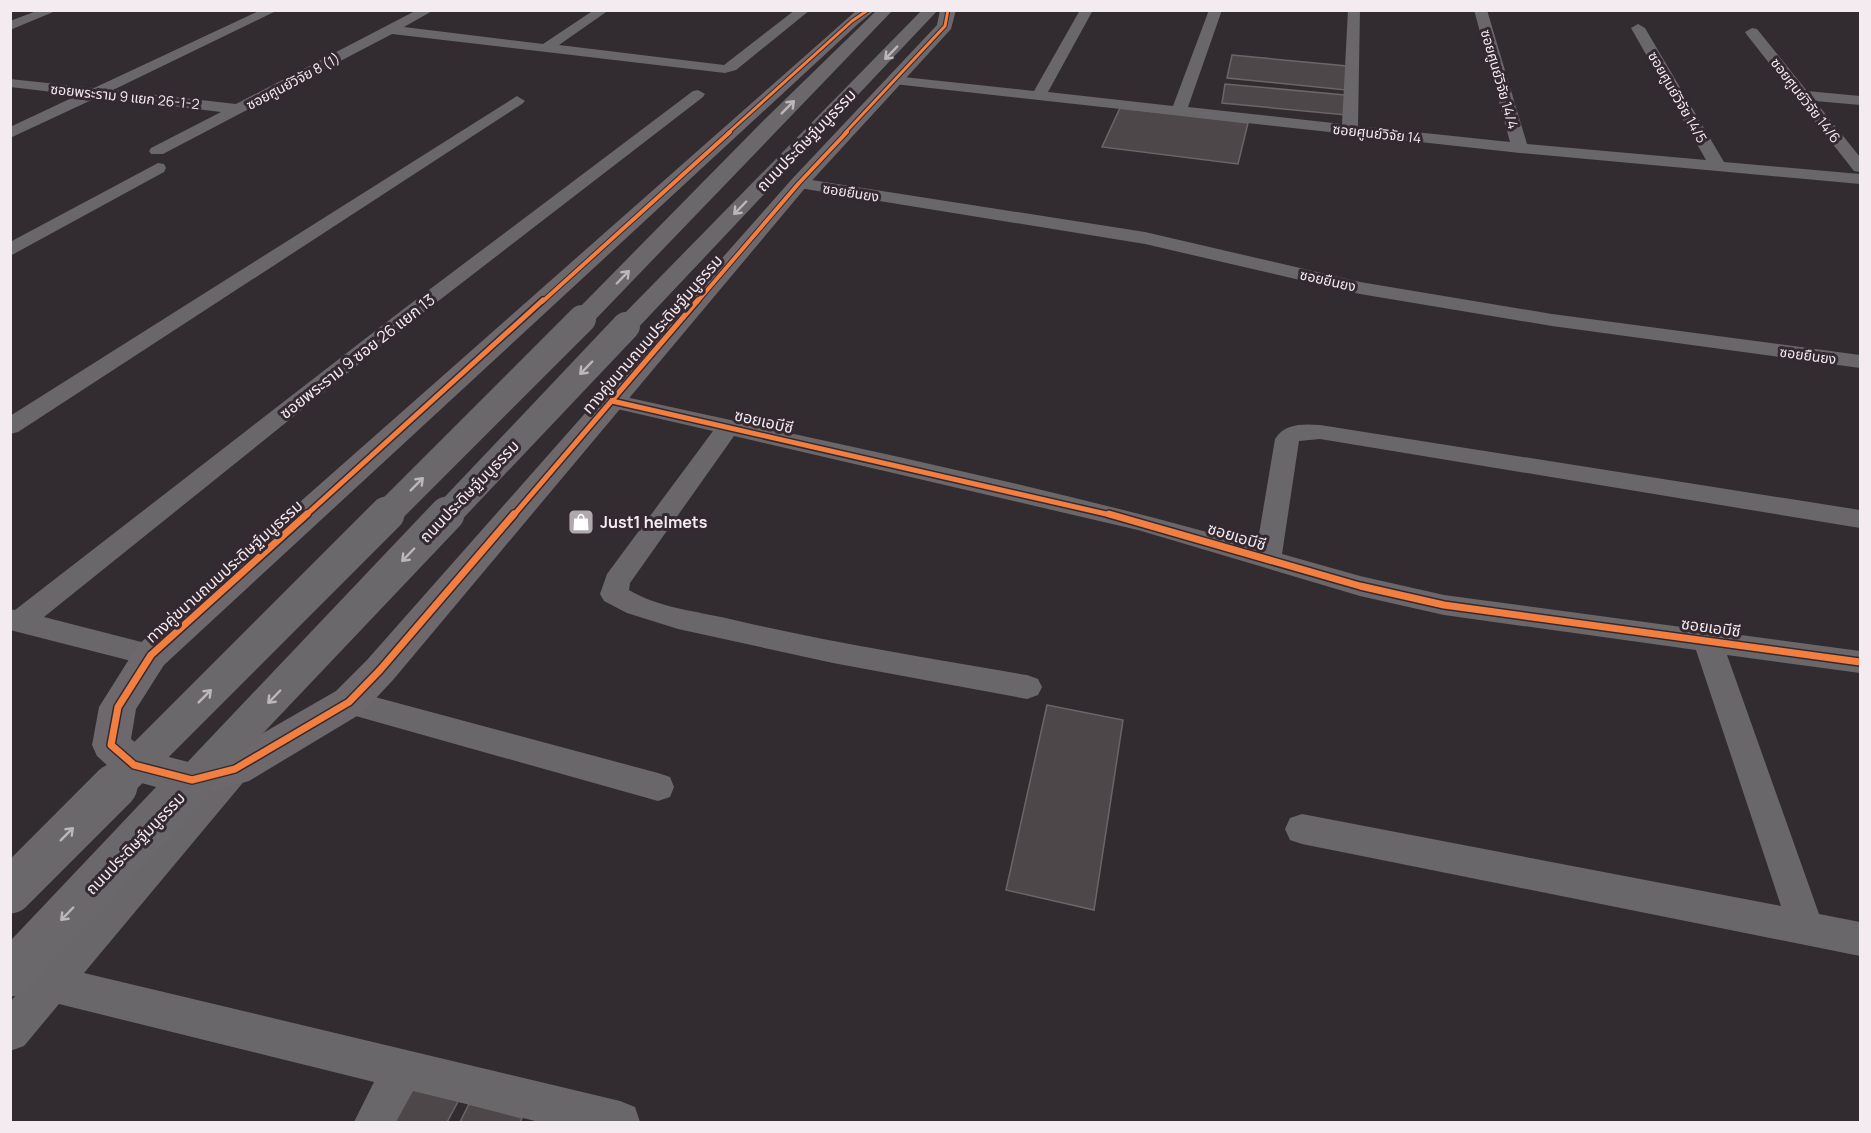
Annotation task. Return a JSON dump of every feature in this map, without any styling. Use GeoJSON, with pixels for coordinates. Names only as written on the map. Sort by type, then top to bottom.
{"type":"FeatureCollection","features":[{"type":"Feature","properties":{"kind":"main road"},"geometry":{"type":"LineString","coordinates":[[10,891],[582,319],[770,125],[886,10]]}},
{"type":"Feature","properties":{"kind":"main road","name":"ถนนประดิษฐ์มนูธรรม"},"geometry":{"type":"LineString","coordinates":[[10,974],[626,326],[830,131],[931,10]]}},
{"type":"Feature","properties":{"kind":"main road"},"geometry":{"type":"LineString","coordinates":[[741,122],[770,125]]}},
{"type":"Feature","properties":{"kind":"street"},"geometry":{"type":"LineString","coordinates":[[10,26],[52,10]]}},
{"type":"Feature","properties":{"kind":"street"},"geometry":{"type":"LineString","coordinates":[[10,133],[272,10]]}},
{"type":"Feature","properties":{"kind":"street","name":"ซอยศูนย์วิจัย 8 (1)"},"geometry":{"type":"LineString","coordinates":[[10,250],[239,109],[428,10]]}},
{"type":"Feature","properties":{"kind":"street"},"geometry":{"type":"LineString","coordinates":[[547,47],[603,10]]}},
{"type":"Feature","properties":{"kind":"street"},"geometry":{"type":"LineString","coordinates":[[392,30],[725,69],[731,67],[804,10]]}},
{"type":"Feature","properties":{"kind":"street","name":"ทางคู่ขนานถนนประดิษฐ์มนูธรรม"},"geometry":{"type":"LineString","coordinates":[[868,10],[852,21],[151,655],[118,706],[111,745],[134,765],[192,780],[235,769],[349,702],[380,670],[799,183],[830,131],[894,80],[945,26],[948,10]]}},
{"type":"Feature","properties":{"kind":"street"},"geometry":{"type":"LineString","coordinates":[[1038,96],[1087,10]]}},
{"type":"Feature","properties":{"kind":"street"},"geometry":{"type":"LineString","coordinates":[[1179,111],[1216,10]]}},
{"type":"Feature","properties":{"kind":"street"},"geometry":{"type":"LineString","coordinates":[[1350,130],[1354,10]]}},
{"type":"Feature","properties":{"kind":"street","name":"ซอยศูนย์วิจัย 14/4"},"geometry":{"type":"LineString","coordinates":[[1480,10],[1520,148]]}},
{"type":"Feature","properties":{"kind":"street","name":"ซอยศูนย์วิจัย 14/5"},"geometry":{"type":"LineString","coordinates":[[1638,28],[1718,166]]}},
{"type":"Feature","properties":{"kind":"street","name":"ซอยศูนย์วิจัย 14/6"},"geometry":{"type":"LineString","coordinates":[[1752,32],[1860,167]]}},
{"type":"Feature","properties":{"kind":"street","name":"ซอยศูนย์วิจัย 14"},"geometry":{"type":"LineString","coordinates":[[894,80],[1520,148],[1860,179]]}},
{"type":"Feature","properties":{"kind":"street","name":"ซอยพระราม 9 แยก 26-1-2"},"geometry":{"type":"LineString","coordinates":[[10,83],[239,109]]}},
{"type":"Feature","properties":{"kind":"street","name":"ซอยพระราม 9 ซอย 26 แยก 13"},"geometry":{"type":"LineString","coordinates":[[14,621],[408,315],[698,94]]}},
{"type":"Feature","properties":{"kind":"street"},"geometry":{"type":"LineString","coordinates":[[1802,95],[1860,100]]}},
{"type":"Feature","properties":{"kind":"street"},"geometry":{"type":"LineString","coordinates":[[10,427],[517,101]]}},
{"type":"Feature","properties":{"kind":"street"},"geometry":{"type":"LineString","coordinates":[[1833,135],[1860,137]]}},
{"type":"Feature","properties":{"kind":"street","name":"ซอยยืนยง"},"geometry":{"type":"LineString","coordinates":[[799,183],[1145,238],[1371,290],[1563,321],[1860,362]]}},
{"type":"Feature","properties":{"kind":"street","name":"ซอยเอบีซี"},"geometry":{"type":"LineString","coordinates":[[612,401],[1048,499],[1141,522],[1360,586],[1444,605],[1860,662]]}},
{"type":"Feature","properties":{"kind":"street"},"geometry":{"type":"LineString","coordinates":[[729,426],[617,581],[614,594],[621,600],[667,615],[801,648],[1027,687]]}},
{"type":"Feature","properties":{"kind":"street"},"geometry":{"type":"LineString","coordinates":[[1268,560],[1287,439],[1291,434],[1299,432],[1320,432],[1860,519]]}},
{"type":"Feature","properties":{"kind":"street"},"geometry":{"type":"LineString","coordinates":[[14,621],[151,655]]}},
{"type":"Feature","properties":{"kind":"street"},"geometry":{"type":"LineString","coordinates":[[1707,640],[1807,930]]}},
{"type":"Feature","properties":{"kind":"street"},"geometry":{"type":"LineString","coordinates":[[349,702],[658,787]]}},
{"type":"Feature","properties":{"kind":"street"},"geometry":{"type":"LineString","coordinates":[[10,1032],[235,769]]}},
{"type":"Feature","properties":{"kind":"street"},"geometry":{"type":"LineString","coordinates":[[1302,829],[1860,939]]}},
{"type":"Feature","properties":{"kind":"street"},"geometry":{"type":"LineString","coordinates":[[53,984],[620,1122]]}},
{"type":"Feature","properties":{"kind":"street"},"geometry":{"type":"LineString","coordinates":[[375,1122],[403,1070]]}},
{"type":"Feature","properties":{"kind":"building"},"geometry":{"type":"Polygon","coordinates":[[[1232,55],[1347,66],[1346,90],[1227,78],[1232,55]]]}},
{"type":"Feature","properties":{"kind":"building"},"geometry":{"type":"Polygon","coordinates":[[[1225,84],[1345,95],[1346,115],[1222,103],[1225,84]]]}},
{"type":"Feature","properties":{"kind":"building"},"geometry":{"type":"Polygon","coordinates":[[[1120,108],[1248,123],[1238,164],[1102,147],[1120,108]]]}},
{"type":"Feature","properties":{"kind":"building"},"geometry":{"type":"Polygon","coordinates":[[[1047,705],[1123,720],[1094,910],[1006,890],[1047,705]]]}},
{"type":"Feature","properties":{"kind":"building"},"geometry":{"type":"Polygon","coordinates":[[[409,1083],[461,1096],[447,1122],[389,1122],[409,1083]]]}},
{"type":"Feature","properties":{"kind":"building"},"geometry":{"type":"Polygon","coordinates":[[[469,1104],[522,1118],[520,1122],[460,1122],[469,1104]]]}},
{"type":"Feature","properties":{"kind":"cycle path"},"geometry":{"type":"LineString","coordinates":[[868,10],[852,21],[151,655],[118,707],[111,745],[134,765],[192,780],[235,769],[349,702],[380,670],[799,183],[945,26],[948,10]]}},
{"type":"Feature","properties":{"kind":"cycle path"},"geometry":{"type":"LineString","coordinates":[[612,401],[1048,499],[1141,522],[1360,586],[1444,605],[1860,662]]}},
{"type":"Feature","properties":{"kind":"place","name":"Just1 helmets"},"geometry":{"type":"Point","coordinates":[581,522]}}]}
